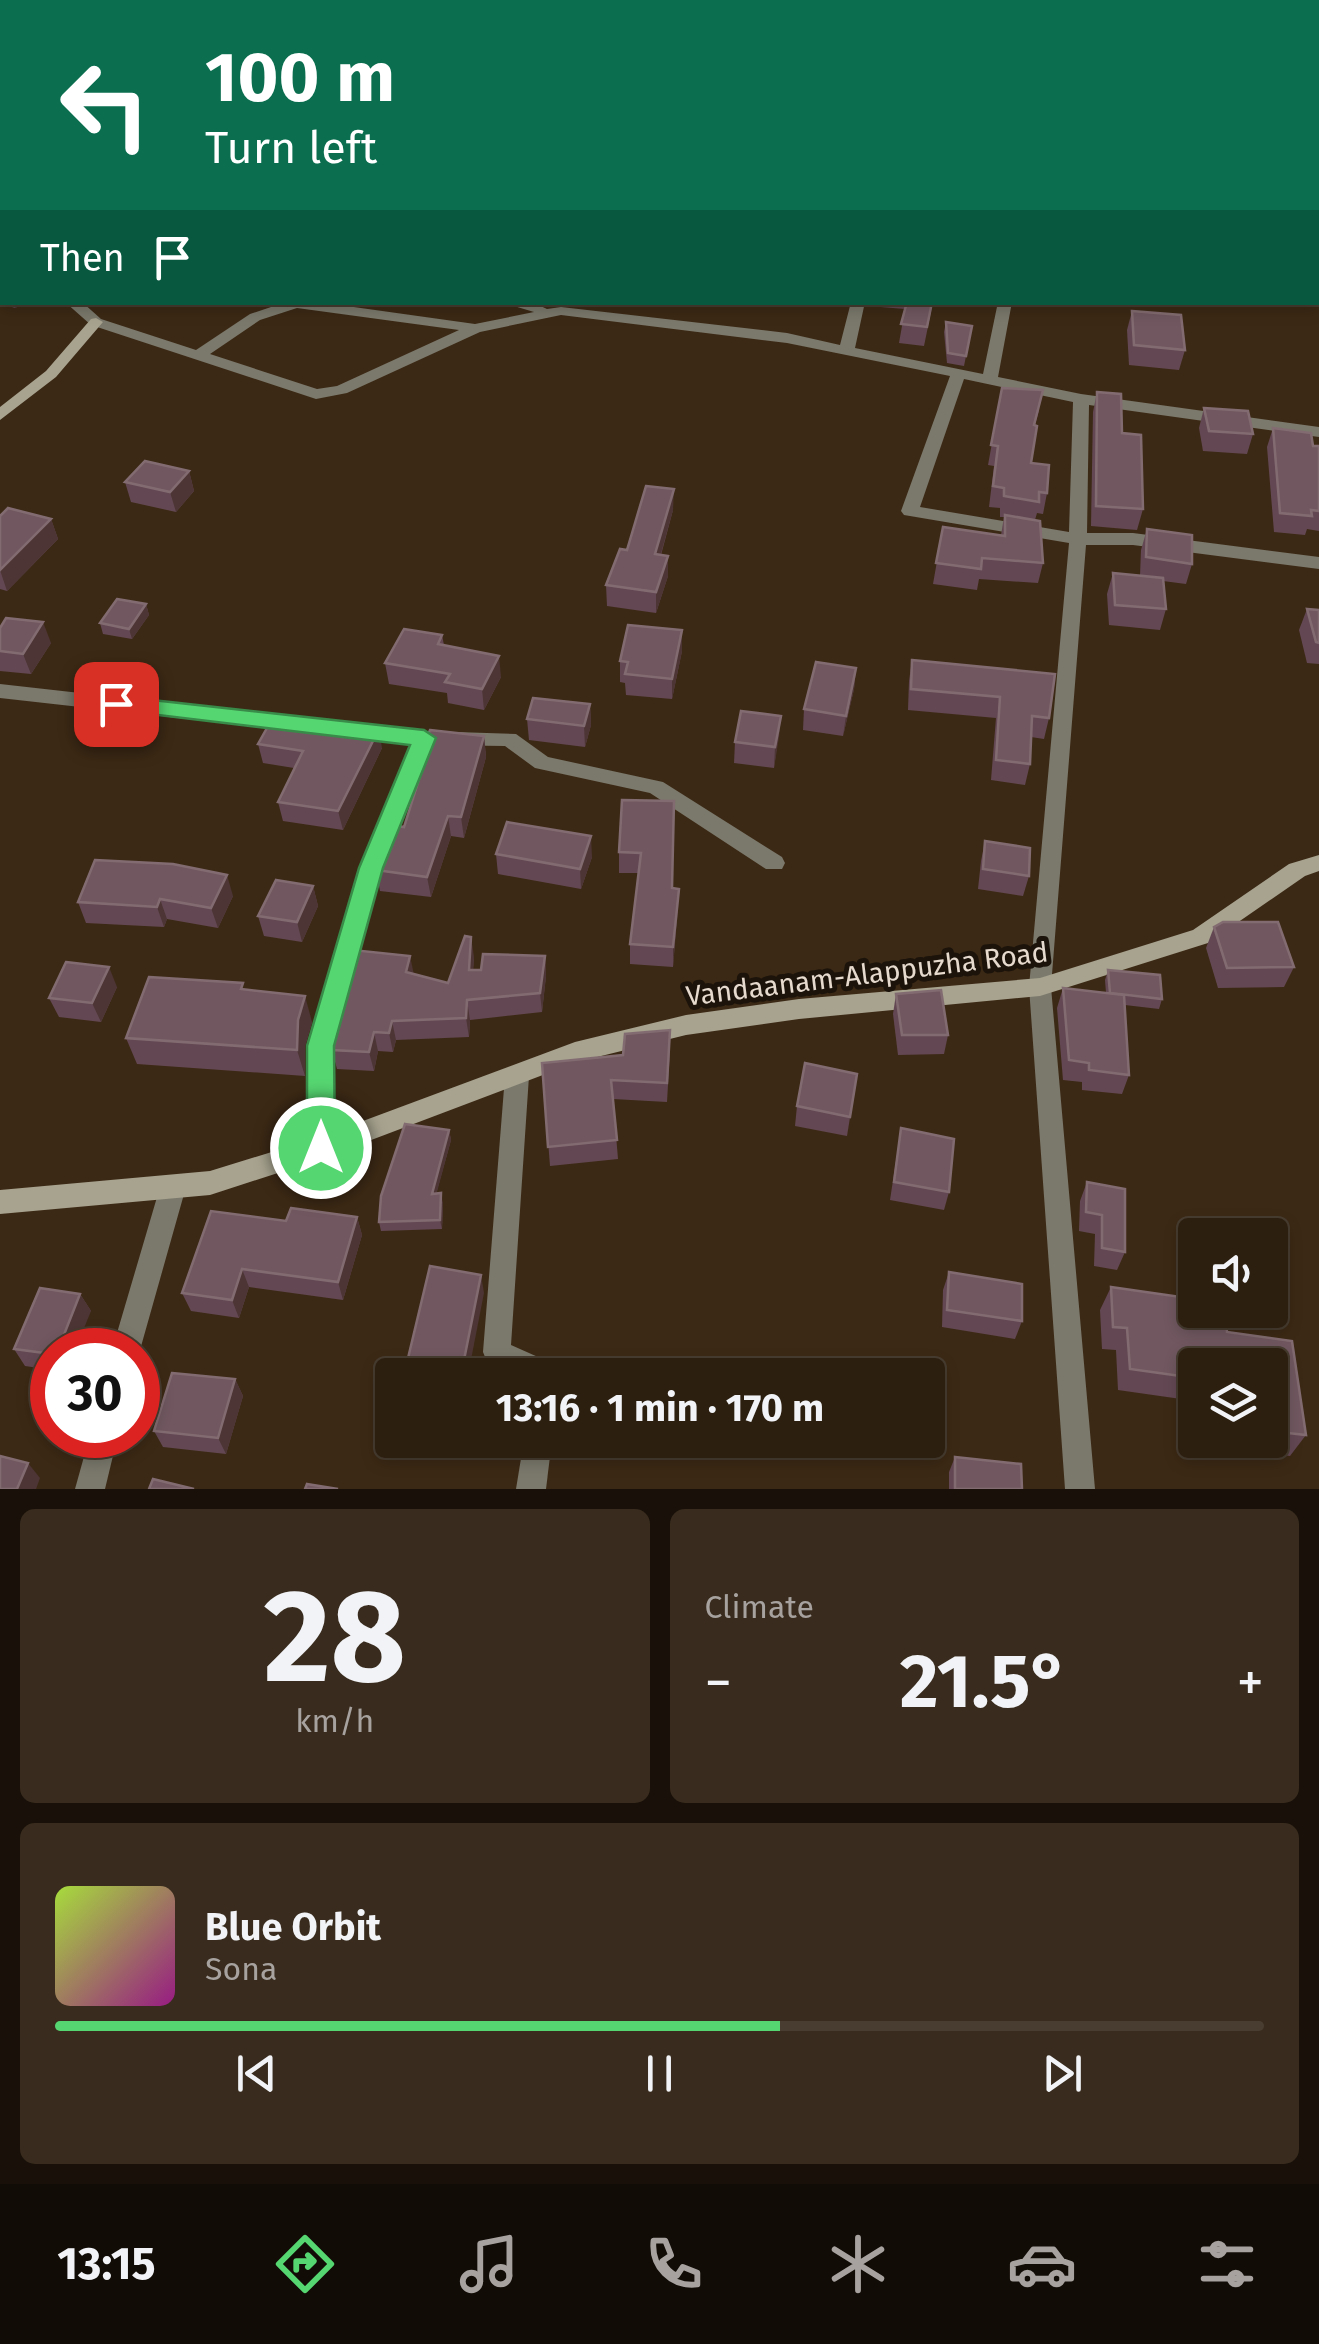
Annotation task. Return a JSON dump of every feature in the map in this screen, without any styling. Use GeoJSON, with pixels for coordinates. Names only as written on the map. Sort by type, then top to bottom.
{"type":"FeatureCollection","features":[{"type":"Feature","properties":{"kind":"main road"},"geometry":{"type":"LineString","coordinates":[[0,415],[50,374],[96,322]]}},
{"type":"Feature","properties":{"kind":"main road","name":"Vandaanam-Alappuzha Road"},"geometry":{"type":"LineString","coordinates":[[0,1202],[210,1183],[321,1148],[575,1052],[686,1025],[799,1009],[1040,988],[1200,938],[1297,870],[1319,863]]}},
{"type":"Feature","properties":{"kind":"street"},"geometry":{"type":"LineString","coordinates":[[76,305],[96,322],[304,392],[329,394],[476,328],[542,312],[604,308],[847,350],[1080,399],[1319,432]]}},
{"type":"Feature","properties":{"kind":"street"},"geometry":{"type":"LineString","coordinates":[[197,356],[255,317],[284,305]]}},
{"type":"Feature","properties":{"kind":"street"},"geometry":{"type":"LineString","coordinates":[[302,305],[476,328]]}},
{"type":"Feature","properties":{"kind":"street"},"geometry":{"type":"LineString","coordinates":[[336,310],[368,305]]}},
{"type":"Feature","properties":{"kind":"street"},"geometry":{"type":"LineString","coordinates":[[522,305],[542,312]]}},
{"type":"Feature","properties":{"kind":"street"},"geometry":{"type":"LineString","coordinates":[[847,350],[857,305]]}},
{"type":"Feature","properties":{"kind":"street"},"geometry":{"type":"LineString","coordinates":[[989,381],[1003,305]]}},
{"type":"Feature","properties":{"kind":"street"},"geometry":{"type":"LineString","coordinates":[[958,375],[910,511],[1078,538],[1132,539],[1319,562]]}},
{"type":"Feature","properties":{"kind":"street"},"geometry":{"type":"LineString","coordinates":[[1080,399],[1078,538],[1040,988],[1080,1489]]}},
{"type":"Feature","properties":{"kind":"street"},"geometry":{"type":"LineString","coordinates":[[0,690],[424,738],[510,740],[542,763],[656,787],[774,863]]}},
{"type":"Feature","properties":{"kind":"street"},"geometry":{"type":"LineString","coordinates":[[321,1148],[321,1046],[371,868],[424,738]]}},
{"type":"Feature","properties":{"kind":"street"},"geometry":{"type":"LineString","coordinates":[[510,1358],[497,1352],[517,1076]]}},
{"type":"Feature","properties":{"kind":"street"},"geometry":{"type":"LineString","coordinates":[[132,1328],[173,1187]]}},
{"type":"Feature","properties":{"kind":"street"},"geometry":{"type":"LineString","coordinates":[[90,1489],[98,1458]]}},
{"type":"Feature","properties":{"kind":"street"},"geometry":{"type":"LineString","coordinates":[[530,1489],[535,1458]]}},
{"type":"Feature","properties":{"kind":"building"},"geometry":{"type":"Polygon","coordinates":[[[906,305],[931,305],[927,327],[901,324],[906,305]]]}},
{"type":"Feature","properties":{"kind":"building"},"geometry":{"type":"Polygon","coordinates":[[[1132,311],[1181,315],[1185,350],[1134,345],[1132,311]]]}},
{"type":"Feature","properties":{"kind":"building"},"geometry":{"type":"Polygon","coordinates":[[[946,322],[972,326],[966,356],[948,353],[946,322]]]}},
{"type":"Feature","properties":{"kind":"building"},"geometry":{"type":"Polygon","coordinates":[[[1002,388],[1043,390],[1034,425],[1037,426],[1031,463],[1049,465],[1047,493],[1039,492],[1039,502],[1004,496],[1004,488],[993,486],[998,446],[991,445],[1002,388]]]}},
{"type":"Feature","properties":{"kind":"building"},"geometry":{"type":"Polygon","coordinates":[[[1097,392],[1121,394],[1122,433],[1141,435],[1143,509],[1096,506],[1097,392]]]}},
{"type":"Feature","properties":{"kind":"building"},"geometry":{"type":"Polygon","coordinates":[[[1204,408],[1248,411],[1253,434],[1209,431],[1204,408]]]}},
{"type":"Feature","properties":{"kind":"building"},"geometry":{"type":"Polygon","coordinates":[[[1273,428],[1311,433],[1313,446],[1319,446],[1319,511],[1311,510],[1312,516],[1280,513],[1273,428]]]}},
{"type":"Feature","properties":{"kind":"building"},"geometry":{"type":"Polygon","coordinates":[[[145,461],[189,471],[170,492],[125,482],[145,461]]]}},
{"type":"Feature","properties":{"kind":"building"},"geometry":{"type":"Polygon","coordinates":[[[646,486],[674,489],[655,554],[668,556],[656,592],[606,585],[620,549],[627,550],[646,486]]]}},
{"type":"Feature","properties":{"kind":"building"},"geometry":{"type":"Polygon","coordinates":[[[8,508],[51,519],[0,570],[0,516],[8,508]]]}},
{"type":"Feature","properties":{"kind":"building"},"geometry":{"type":"Polygon","coordinates":[[[1005,515],[1040,521],[1043,563],[982,558],[981,569],[936,563],[943,527],[1005,536],[1005,515]]]}},
{"type":"Feature","properties":{"kind":"building"},"geometry":{"type":"Polygon","coordinates":[[[1147,529],[1192,535],[1192,564],[1146,557],[1147,529]]]}},
{"type":"Feature","properties":{"kind":"building"},"geometry":{"type":"Polygon","coordinates":[[[1113,573],[1163,578],[1166,609],[1115,605],[1113,573]]]}},
{"type":"Feature","properties":{"kind":"building"},"geometry":{"type":"Polygon","coordinates":[[[117,599],[146,604],[129,629],[100,623],[117,599]]]}},
{"type":"Feature","properties":{"kind":"building"},"geometry":{"type":"Polygon","coordinates":[[[1307,609],[1319,610],[1319,643],[1316,642],[1307,609]]]}},
{"type":"Feature","properties":{"kind":"building"},"geometry":{"type":"Polygon","coordinates":[[[6,618],[43,622],[23,654],[0,651],[0,628],[6,618]]]}},
{"type":"Feature","properties":{"kind":"building"},"geometry":{"type":"Polygon","coordinates":[[[628,625],[682,630],[672,679],[625,674],[628,662],[620,661],[628,625]]]}},
{"type":"Feature","properties":{"kind":"building"},"geometry":{"type":"Polygon","coordinates":[[[404,629],[442,635],[438,644],[499,656],[482,689],[445,682],[450,674],[385,663],[404,629]]]}},
{"type":"Feature","properties":{"kind":"building"},"geometry":{"type":"Polygon","coordinates":[[[912,660],[1055,674],[1049,718],[1032,716],[1030,764],[996,760],[1000,697],[911,689],[912,660]]]}},
{"type":"Feature","properties":{"kind":"building"},"geometry":{"type":"Polygon","coordinates":[[[816,662],[856,668],[846,716],[804,709],[816,662]]]}},
{"type":"Feature","properties":{"kind":"building"},"geometry":{"type":"Polygon","coordinates":[[[533,698],[590,704],[584,726],[527,719],[533,698]]]}},
{"type":"Feature","properties":{"kind":"building"},"geometry":{"type":"Polygon","coordinates":[[[741,711],[781,716],[775,747],[735,742],[741,711]]]}},
{"type":"Feature","properties":{"kind":"building"},"geometry":{"type":"Polygon","coordinates":[[[272,719],[379,729],[338,811],[278,802],[303,751],[258,744],[272,719]]]}},
{"type":"Feature","properties":{"kind":"building"},"geometry":{"type":"Polygon","coordinates":[[[430,730],[484,736],[461,817],[448,816],[427,877],[376,870],[391,825],[404,827],[425,760],[418,759],[430,730]]]}},
{"type":"Feature","properties":{"kind":"building"},"geometry":{"type":"Polygon","coordinates":[[[622,800],[674,801],[672,888],[679,889],[673,947],[630,944],[641,853],[619,852],[622,800]]]}},
{"type":"Feature","properties":{"kind":"building"},"geometry":{"type":"Polygon","coordinates":[[[507,822],[591,836],[580,869],[496,854],[507,822]]]}},
{"type":"Feature","properties":{"kind":"building"},"geometry":{"type":"Polygon","coordinates":[[[985,841],[1030,848],[1029,876],[983,869],[985,841]]]}},
{"type":"Feature","properties":{"kind":"building"},"geometry":{"type":"Polygon","coordinates":[[[95,860],[173,864],[227,875],[211,908],[160,899],[157,907],[78,902],[95,860]]]}},
{"type":"Feature","properties":{"kind":"building"},"geometry":{"type":"Polygon","coordinates":[[[276,880],[313,886],[297,922],[258,916],[276,880]]]}},
{"type":"Feature","properties":{"kind":"building"},"geometry":{"type":"Polygon","coordinates":[[[1223,922],[1278,922],[1294,967],[1227,968],[1214,927],[1223,922]]]}},
{"type":"Feature","properties":{"kind":"building"},"geometry":{"type":"Polygon","coordinates":[[[465,936],[471,937],[469,970],[481,970],[483,954],[545,956],[540,993],[467,1000],[466,1018],[392,1021],[389,1033],[374,1032],[369,1052],[332,1050],[332,1027],[353,950],[410,956],[406,972],[448,983],[465,936]]]}},
{"type":"Feature","properties":{"kind":"building"},"geometry":{"type":"Polygon","coordinates":[[[66,962],[109,967],[92,1003],[49,998],[66,962]]]}},
{"type":"Feature","properties":{"kind":"building"},"geometry":{"type":"Polygon","coordinates":[[[1108,970],[1160,975],[1162,999],[1110,993],[1108,970]]]}},
{"type":"Feature","properties":{"kind":"building"},"geometry":{"type":"Polygon","coordinates":[[[149,977],[243,983],[241,989],[305,996],[298,1020],[297,1050],[126,1038],[149,977]]]}},
{"type":"Feature","properties":{"kind":"building"},"geometry":{"type":"Polygon","coordinates":[[[1063,988],[1124,995],[1129,1075],[1089,1070],[1089,1063],[1069,1060],[1063,988]]]}},
{"type":"Feature","properties":{"kind":"building"},"geometry":{"type":"Polygon","coordinates":[[[941,990],[948,1035],[902,1035],[896,994],[941,990]]]}},
{"type":"Feature","properties":{"kind":"building"},"geometry":{"type":"Polygon","coordinates":[[[670,1030],[667,1083],[611,1080],[617,1140],[548,1147],[542,1063],[623,1055],[625,1034],[670,1030]]]}},
{"type":"Feature","properties":{"kind":"building"},"geometry":{"type":"Polygon","coordinates":[[[805,1063],[857,1074],[850,1117],[797,1106],[805,1063]]]}},
{"type":"Feature","properties":{"kind":"building"},"geometry":{"type":"Polygon","coordinates":[[[405,1124],[449,1130],[432,1194],[441,1193],[440,1220],[379,1222],[381,1196],[405,1124]]]}},
{"type":"Feature","properties":{"kind":"building"},"geometry":{"type":"Polygon","coordinates":[[[901,1128],[954,1139],[949,1192],[894,1182],[901,1128]]]}},
{"type":"Feature","properties":{"kind":"building"},"geometry":{"type":"Polygon","coordinates":[[[1087,1182],[1125,1189],[1125,1252],[1102,1248],[1102,1215],[1086,1212],[1087,1182]]]}},
{"type":"Feature","properties":{"kind":"building"},"geometry":{"type":"Polygon","coordinates":[[[291,1208],[357,1217],[338,1282],[242,1269],[232,1300],[182,1293],[211,1211],[286,1221],[291,1208]]]}},
{"type":"Feature","properties":{"kind":"building"},"geometry":{"type":"Polygon","coordinates":[[[430,1266],[481,1275],[464,1358],[408,1358],[430,1266]]]}},
{"type":"Feature","properties":{"kind":"building"},"geometry":{"type":"Polygon","coordinates":[[[949,1272],[1022,1284],[1022,1321],[947,1310],[949,1272]]]}},
{"type":"Feature","properties":{"kind":"building"},"geometry":{"type":"Polygon","coordinates":[[[1111,1287],[1178,1297],[1178,1328],[1227,1328],[1227,1332],[1292,1341],[1306,1435],[1288,1433],[1288,1348],[1178,1348],[1178,1376],[1130,1369],[1127,1328],[1113,1327],[1111,1287]]]}},
{"type":"Feature","properties":{"kind":"building"},"geometry":{"type":"Polygon","coordinates":[[[40,1288],[80,1294],[67,1328],[30,1328],[30,1351],[14,1349],[40,1288]]]}},
{"type":"Feature","properties":{"kind":"building"},"geometry":{"type":"Polygon","coordinates":[[[172,1373],[235,1379],[218,1438],[160,1432],[160,1412],[172,1373]]]}},
{"type":"Feature","properties":{"kind":"building"},"geometry":{"type":"Polygon","coordinates":[[[0,1456],[28,1463],[17,1489],[0,1489],[0,1456]]]}},
{"type":"Feature","properties":{"kind":"building"},"geometry":{"type":"Polygon","coordinates":[[[955,1457],[1021,1464],[1022,1489],[955,1489],[955,1457]]]}},
{"type":"Feature","properties":{"kind":"building"},"geometry":{"type":"Polygon","coordinates":[[[153,1479],[194,1489],[149,1489],[153,1479]]]}},
{"type":"Feature","properties":{"kind":"building"},"geometry":{"type":"Polygon","coordinates":[[[307,1484],[338,1489],[305,1489],[307,1484]]]}},
{"type":"Feature","properties":{"kind":"route"},"geometry":{"type":"LineString","coordinates":[[116,704],[424,738],[371,868],[321,1046],[321,1148]]}}]}
